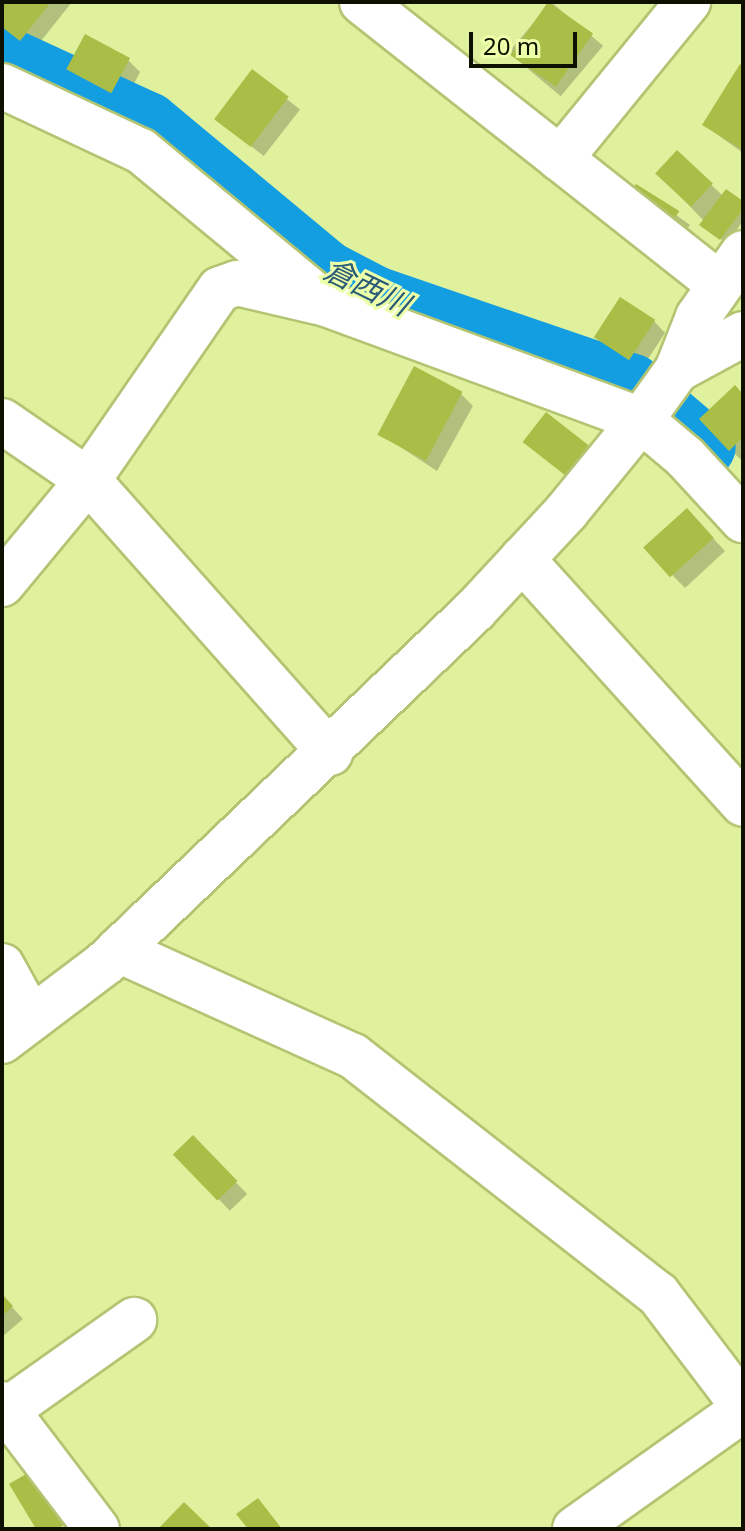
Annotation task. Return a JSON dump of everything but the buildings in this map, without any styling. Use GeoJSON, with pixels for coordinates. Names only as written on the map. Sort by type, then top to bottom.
{"type":"FeatureCollection","features":[{"type":"Feature","properties":{"kind":"street"},"geometry":{"type":"LineString","coordinates":[[2,966],[16,1030],[118,950],[330,753],[522,559],[641,420],[677,370],[698,317],[732,269],[560,159],[362,2]]}},
{"type":"Feature","properties":{"kind":"street"},"geometry":{"type":"LineString","coordinates":[[560,159],[688,2]]}},
{"type":"Feature","properties":{"kind":"street"},"geometry":{"type":"LineString","coordinates":[[2,86],[141,151],[326,304]]}},
{"type":"Feature","properties":{"kind":"street"},"geometry":{"type":"LineString","coordinates":[[2,584],[88,480],[220,289],[237,283],[326,304],[641,420],[685,457],[743,520]]}},
{"type":"Feature","properties":{"kind":"street"},"geometry":{"type":"LineString","coordinates":[[677,370],[743,334]]}},
{"type":"Feature","properties":{"kind":"street"},"geometry":{"type":"LineString","coordinates":[[2,421],[88,480],[330,753]]}},
{"type":"Feature","properties":{"kind":"street"},"geometry":{"type":"LineString","coordinates":[[522,559],[743,804]]}},
{"type":"Feature","properties":{"kind":"street"},"geometry":{"type":"LineString","coordinates":[[118,950],[353,1056],[658,1294],[742,1401],[731,1418],[575,1529]]}},
{"type":"Feature","properties":{"kind":"street"},"geometry":{"type":"LineString","coordinates":[[97,1529],[5,1407],[134,1320]]}},
{"type":"Feature","properties":{"kind":"waterway","name":"倉西川"},"geometry":{"type":"LineString","coordinates":[[2,57],[148,124],[327,273],[375,298],[632,386],[704,447]]}}]}
